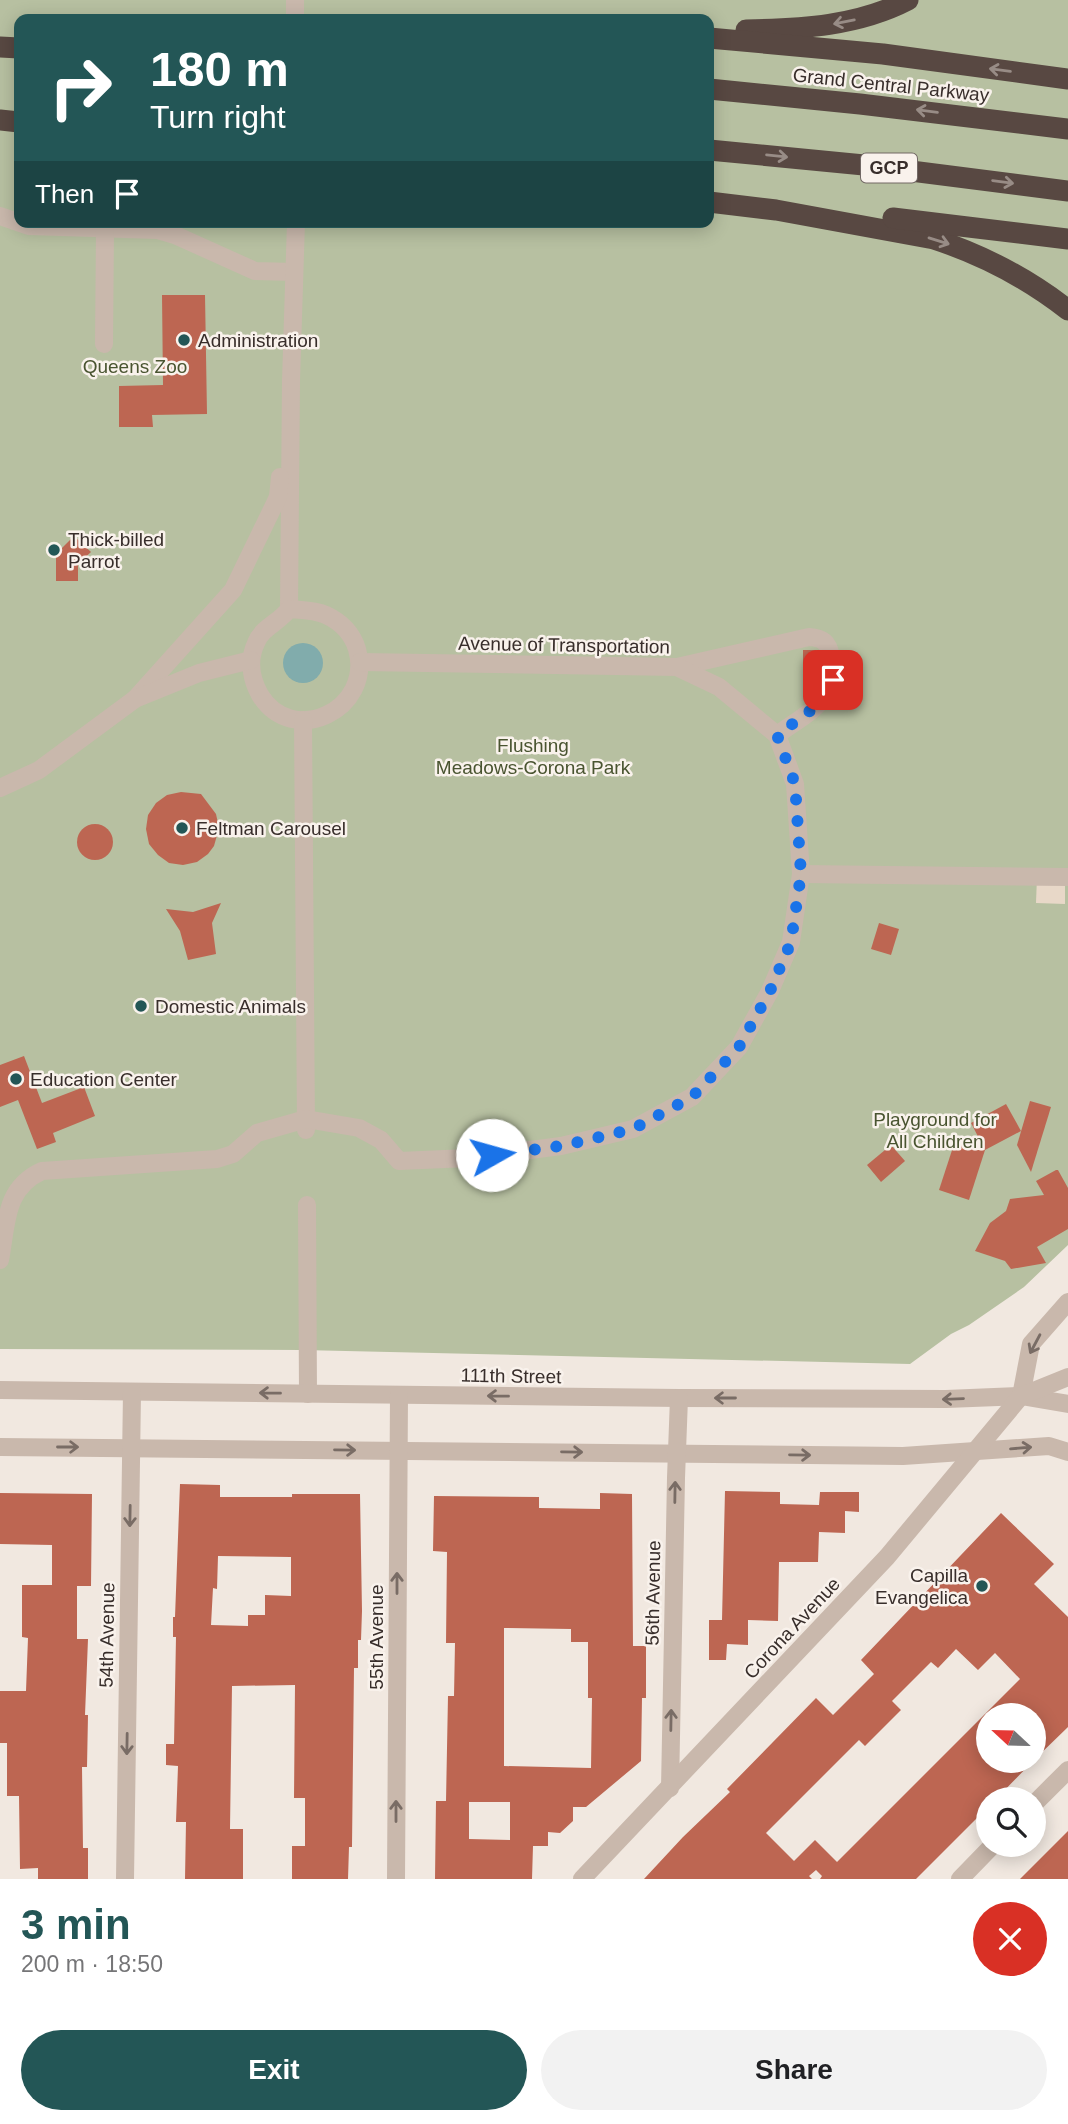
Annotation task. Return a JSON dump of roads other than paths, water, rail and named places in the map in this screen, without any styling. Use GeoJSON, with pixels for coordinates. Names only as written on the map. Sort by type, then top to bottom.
{"type":"FeatureCollection","features":[{"type":"Feature","properties":{"kind":"highway"},"geometry":{"type":"LineString","coordinates":[[714,31],[773,30],[823,25],[872,16],[908,0]]}},
{"type":"Feature","properties":{"kind":"highway"},"geometry":{"type":"LineString","coordinates":[[714,38],[883,54],[1068,79]]}},
{"type":"Feature","properties":{"kind":"highway","name":"Grand Central Parkway"},"geometry":{"type":"LineString","coordinates":[[714,89],[1068,129]]}},
{"type":"Feature","properties":{"kind":"highway","name":"GCP"},"geometry":{"type":"LineString","coordinates":[[714,150],[864,165],[1068,191]]}},
{"type":"Feature","properties":{"kind":"highway"},"geometry":{"type":"LineString","coordinates":[[714,203],[776,210],[913,234],[959,247],[1010,271],[1068,310]]}},
{"type":"Feature","properties":{"kind":"highway"},"geometry":{"type":"LineString","coordinates":[[776,210],[886,217],[1068,239]]}},
{"type":"Feature","properties":{"kind":"street"},"geometry":{"type":"LineString","coordinates":[[67,228],[158,230],[255,271],[295,272]]}},
{"type":"Feature","properties":{"kind":"street"},"geometry":{"type":"LineString","coordinates":[[289,609],[324,613],[342,624],[354,639],[360,662],[358,681],[347,701],[332,713],[314,720],[284,716],[264,701],[254,685],[251,660],[256,641],[269,624],[289,609],[291,381],[296,228]]}},
{"type":"Feature","properties":{"kind":"street"},"geometry":{"type":"LineString","coordinates":[[104,344],[105,230]]}},
{"type":"Feature","properties":{"kind":"street"},"geometry":{"type":"LineString","coordinates":[[0,788],[39,770],[135,699],[233,590],[278,498],[291,381]]}},
{"type":"Feature","properties":{"kind":"street"},"geometry":{"type":"LineString","coordinates":[[0,1260],[12,1196],[29,1177],[42,1171],[217,1159],[233,1154],[257,1133],[306,1124],[359,1128],[381,1140],[399,1161],[468,1157],[561,1146],[633,1129],[692,1097],[739,1047],[770,991],[791,942],[801,874],[795,784],[777,735],[823,700],[830,691],[833,668],[829,647],[818,637],[677,667]]}},
{"type":"Feature","properties":{"kind":"street"},"geometry":{"type":"LineString","coordinates":[[135,699],[199,673],[251,660]]}},
{"type":"Feature","properties":{"kind":"street","name":"Avenue of Transportation"},"geometry":{"type":"LineString","coordinates":[[360,662],[677,667],[719,687],[777,735]]}},
{"type":"Feature","properties":{"kind":"street"},"geometry":{"type":"LineString","coordinates":[[303,720],[306,1124]]}},
{"type":"Feature","properties":{"kind":"street"},"geometry":{"type":"LineString","coordinates":[[801,874],[1068,877]]}},
{"type":"Feature","properties":{"kind":"street"},"geometry":{"type":"LineString","coordinates":[[307,1205],[308,1394]]}},
{"type":"Feature","properties":{"kind":"street","name":"Corona Avenue"},"geometry":{"type":"LineString","coordinates":[[1021,1396],[1031,1345],[1068,1301]]}},
{"type":"Feature","properties":{"kind":"street","name":"Corona Avenue"},"geometry":{"type":"LineString","coordinates":[[582,1879],[887,1557],[1021,1396],[1068,1377]]}},
{"type":"Feature","properties":{"kind":"street","name":"111th Street"},"geometry":{"type":"LineString","coordinates":[[0,1390],[679,1398],[946,1399],[1021,1396]]}},
{"type":"Feature","properties":{"kind":"street","name":"54th Avenue"},"geometry":{"type":"LineString","coordinates":[[125,1879],[132,1392]]}},
{"type":"Feature","properties":{"kind":"street","name":"55th Avenue"},"geometry":{"type":"LineString","coordinates":[[396,1879],[399,1395]]}},
{"type":"Feature","properties":{"kind":"street"},"geometry":{"type":"LineString","coordinates":[[1021,1396],[1068,1404]]}},
{"type":"Feature","properties":{"kind":"street","name":"56th Avenue"},"geometry":{"type":"LineString","coordinates":[[670,1788],[679,1398]]}},
{"type":"Feature","properties":{"kind":"street"},"geometry":{"type":"LineString","coordinates":[[0,1447],[903,1457],[1049,1446],[1068,1452]]}},
{"type":"Feature","properties":{"kind":"street"},"geometry":{"type":"LineString","coordinates":[[1046,1792],[1068,1770]]}},
{"type":"Feature","properties":{"kind":"street"},"geometry":{"type":"LineString","coordinates":[[960,1879],[981,1857]]}},
{"type":"Feature","properties":{"kind":"water"},"geometry":{"type":"Polygon","coordinates":[[[303,643],[317,649],[323,663],[317,677],[303,683],[289,677],[283,663],[289,649],[303,643]]]}},
{"type":"Feature","properties":{"kind":"place","name":"Administration"},"geometry":{"type":"Point","coordinates":[184,340]}},
{"type":"Feature","properties":{"kind":"place","name":"Thick-billed Parrot"},"geometry":{"type":"Point","coordinates":[54,550]}},
{"type":"Feature","properties":{"kind":"place","name":"Feltman Carousel"},"geometry":{"type":"Point","coordinates":[182,828]}},
{"type":"Feature","properties":{"kind":"place","name":"Domestic Animals"},"geometry":{"type":"Point","coordinates":[141,1006]}},
{"type":"Feature","properties":{"kind":"place","name":"Education Center"},"geometry":{"type":"Point","coordinates":[16,1079]}},
{"type":"Feature","properties":{"kind":"place","name":"Capilla Evangelica"},"geometry":{"type":"Point","coordinates":[982,1586]}},
{"type":"Feature","properties":{"kind":"park label","name":"Queens Zoo"},"geometry":{"type":"Point","coordinates":[135,366]}},
{"type":"Feature","properties":{"kind":"park label","name":"Flushing Meadows-Corona Park"},"geometry":{"type":"Point","coordinates":[533,756]}},
{"type":"Feature","properties":{"kind":"park label","name":"Playground for All Children"},"geometry":{"type":"Point","coordinates":[935,1130]}}]}
